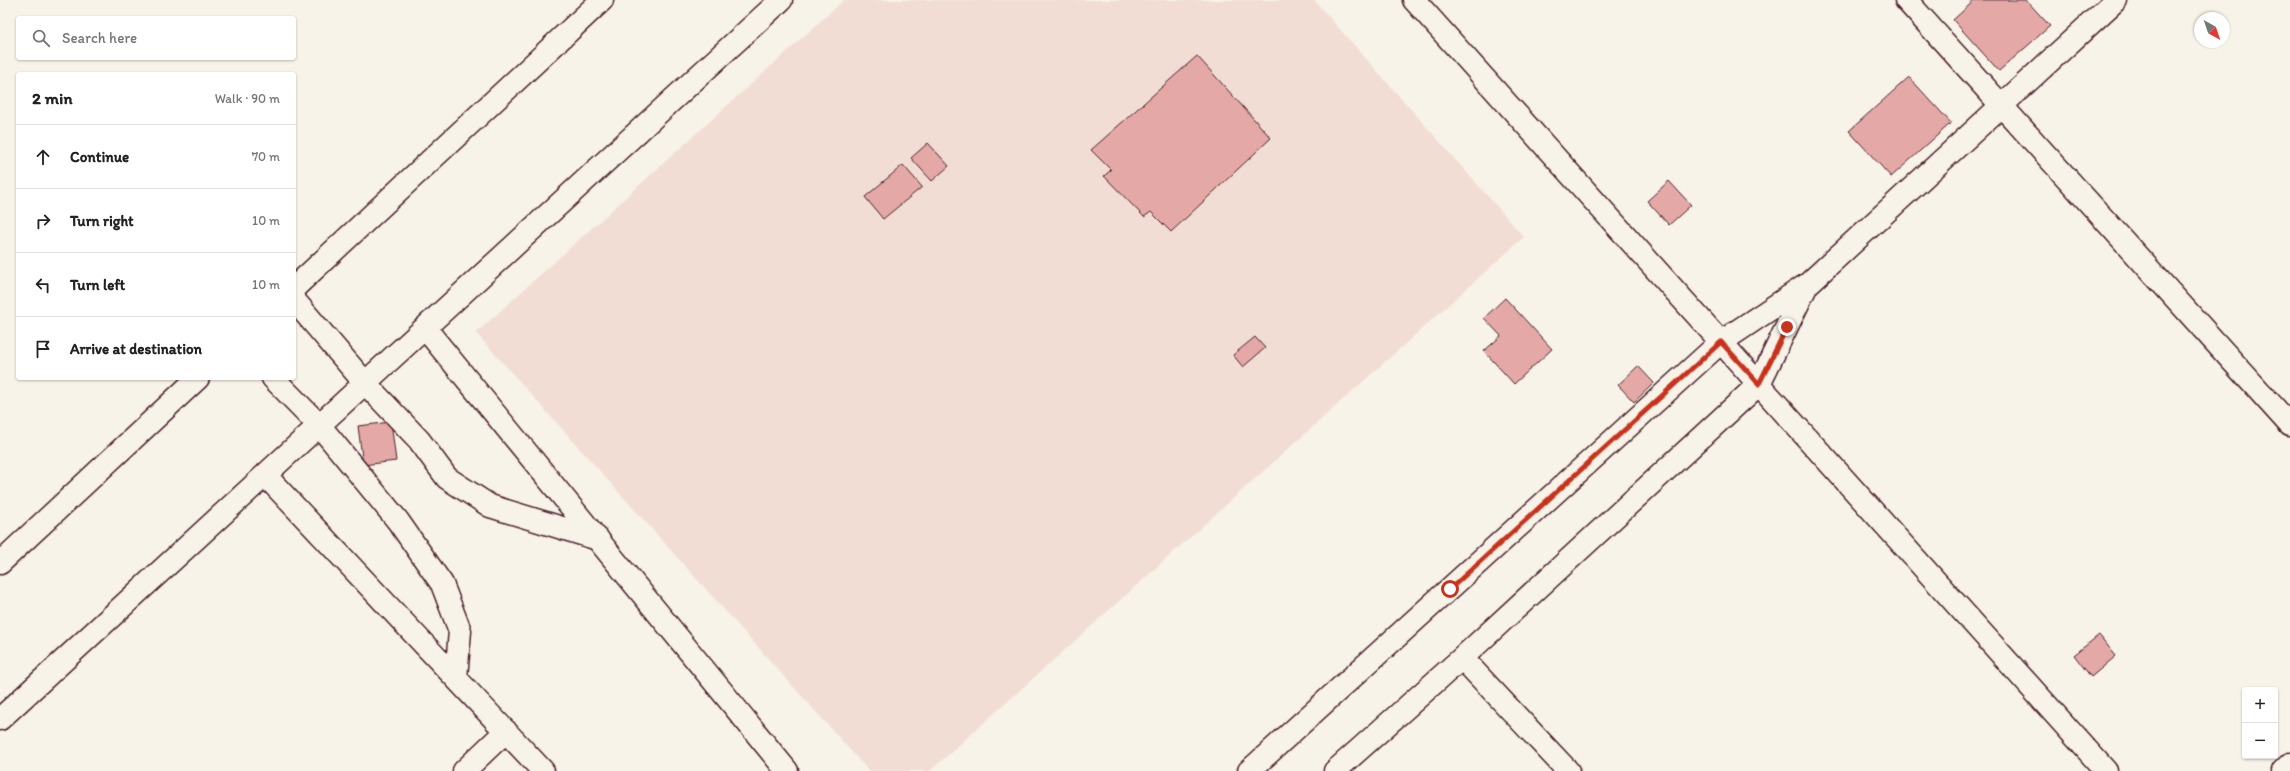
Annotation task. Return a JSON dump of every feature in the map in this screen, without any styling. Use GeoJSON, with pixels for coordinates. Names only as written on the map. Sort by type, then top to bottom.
{"type":"FeatureCollection","features":[{"type":"Feature","properties":{"kind":"main road"},"geometry":{"type":"LineString","coordinates":[[296,286],[602,0]]}},
{"type":"Feature","properties":{"kind":"main road"},"geometry":{"type":"LineString","coordinates":[[0,719],[781,0]]}},
{"type":"Feature","properties":{"kind":"main road"},"geometry":{"type":"LineString","coordinates":[[1414,0],[2106,771]]}},
{"type":"Feature","properties":{"kind":"main road"},"geometry":{"type":"LineString","coordinates":[[1906,0],[2290,425]]}},
{"type":"Feature","properties":{"kind":"main road"},"geometry":{"type":"LineString","coordinates":[[1249,771],[1721,342],[1808,284],[2116,0]]}},
{"type":"Feature","properties":{"kind":"main road"},"geometry":{"type":"LineString","coordinates":[[1335,771],[1462,658],[1759,384],[1808,284]]}},
{"type":"Feature","properties":{"kind":"main road"},"geometry":{"type":"LineString","coordinates":[[296,302],[365,383],[419,440],[447,478],[490,506],[598,539]]}},
{"type":"Feature","properties":{"kind":"main road"},"geometry":{"type":"LineString","coordinates":[[425,328],[787,771]]}},
{"type":"Feature","properties":{"kind":"main road"},"geometry":{"type":"LineString","coordinates":[[0,563],[196,380]]}},
{"type":"Feature","properties":{"kind":"main road"},"geometry":{"type":"LineString","coordinates":[[275,380],[319,425],[398,521],[442,584],[460,631],[456,678]]}},
{"type":"Feature","properties":{"kind":"main road"},"geometry":{"type":"LineString","coordinates":[[265,475],[543,771]]}},
{"type":"Feature","properties":{"kind":"main road"},"geometry":{"type":"LineString","coordinates":[[1462,658],[1568,771]]}},
{"type":"Feature","properties":{"kind":"main road"},"geometry":{"type":"LineString","coordinates":[[464,771],[506,731]]}},
{"type":"Feature","properties":{"kind":"main road"},"geometry":{"type":"LineString","coordinates":[[2283,771],[2290,764]]}},
{"type":"Feature","properties":{"kind":"shaded area"},"geometry":{"type":"Polygon","coordinates":[[[844,0],[1314,0],[1524,237],[930,771],[869,771],[476,333],[844,0]]]}},
{"type":"Feature","properties":{"kind":"building"},"geometry":{"type":"Polygon","coordinates":[[[1975,0],[2026,0],[2050,26],[1999,71],[1953,20],[1975,0]]]}},
{"type":"Feature","properties":{"kind":"building"},"geometry":{"type":"Polygon","coordinates":[[[1197,56],[1271,138],[1171,232],[1151,212],[1144,217],[1104,176],[1111,170],[1091,150],[1197,56]]]}},
{"type":"Feature","properties":{"kind":"building"},"geometry":{"type":"Polygon","coordinates":[[[1909,77],[1951,123],[1891,177],[1849,131],[1909,77]]]}},
{"type":"Feature","properties":{"kind":"building"},"geometry":{"type":"Polygon","coordinates":[[[928,143],[949,166],[932,181],[911,158],[928,143]]]}},
{"type":"Feature","properties":{"kind":"building"},"geometry":{"type":"Polygon","coordinates":[[[903,165],[922,187],[883,219],[865,197],[903,165]]]}},
{"type":"Feature","properties":{"kind":"building"},"geometry":{"type":"Polygon","coordinates":[[[1669,181],[1691,205],[1669,225],[1647,201],[1669,181]]]}},
{"type":"Feature","properties":{"kind":"building"},"geometry":{"type":"Polygon","coordinates":[[[1505,298],[1552,349],[1514,384],[1484,351],[1501,336],[1484,318],[1505,298]]]}},
{"type":"Feature","properties":{"kind":"building"},"geometry":{"type":"Polygon","coordinates":[[[1255,337],[1265,348],[1243,367],[1233,355],[1255,337]]]}},
{"type":"Feature","properties":{"kind":"building"},"geometry":{"type":"Polygon","coordinates":[[[1638,366],[1654,383],[1634,402],[1618,385],[1638,366]]]}},
{"type":"Feature","properties":{"kind":"building"},"geometry":{"type":"Polygon","coordinates":[[[391,422],[396,461],[363,465],[358,426],[391,422]]]}},
{"type":"Feature","properties":{"kind":"building"},"geometry":{"type":"Polygon","coordinates":[[[2099,635],[2116,656],[2091,677],[2074,655],[2099,635]]]}},
{"type":"Feature","properties":{"kind":"route"},"geometry":{"type":"LineString","coordinates":[[1450,589],[1721,342],[1759,384],[1787,327]]}}]}
